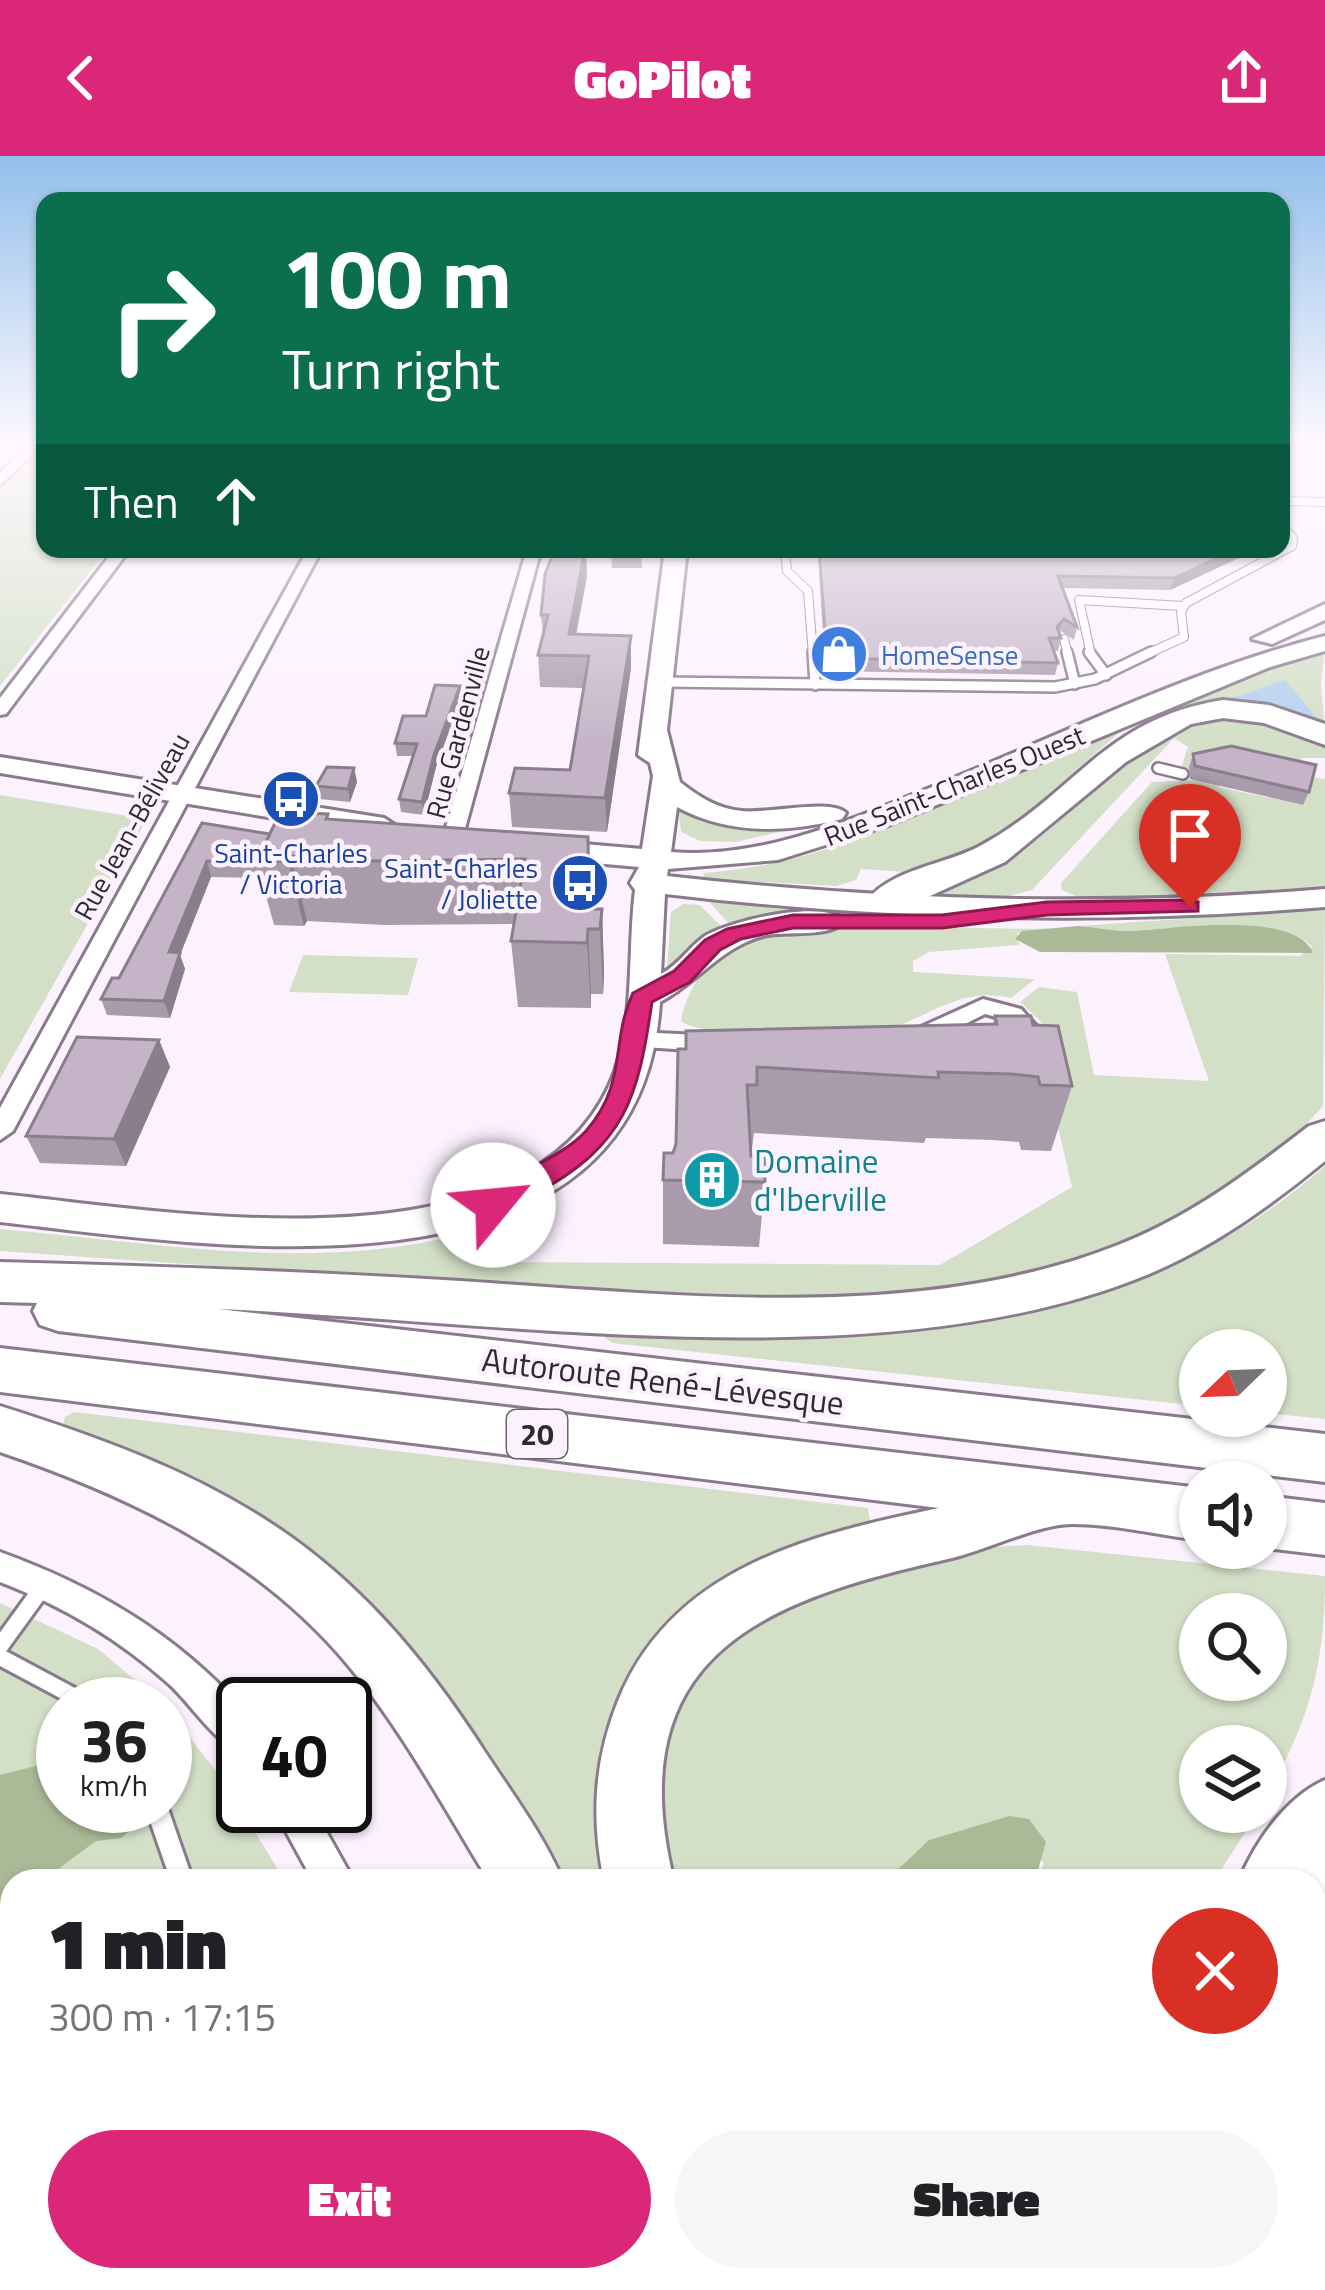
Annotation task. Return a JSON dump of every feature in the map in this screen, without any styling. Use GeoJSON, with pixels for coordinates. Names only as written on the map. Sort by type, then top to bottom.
{"type":"FeatureCollection","features":[{"type":"Feature","properties":{"kind":"highway"},"geometry":{"type":"LineString","coordinates":[[884,903],[908,884],[969,865],[1006,846],[1164,719],[1246,713],[1325,735]]}},
{"type":"Feature","properties":{"kind":"highway"},"geometry":{"type":"LineString","coordinates":[[0,1282],[269,1289],[768,1315],[919,1309],[1037,1289],[1164,1246],[1240,1206],[1325,1137]]}},
{"type":"Feature","properties":{"kind":"highway","name":"Autoroute René-Lévesque"},"geometry":{"type":"LineString","coordinates":[[0,1305],[1313,1456]]}},
{"type":"Feature","properties":{"kind":"highway","name":"Autoroute René-Lévesque"},"geometry":{"type":"LineString","coordinates":[[0,1370],[1179,1511]]}},
{"type":"Feature","properties":{"kind":"highway"},"geometry":{"type":"LineString","coordinates":[[0,1429],[168,1492],[227,1523],[300,1574],[393,1673],[520,1869]]}},
{"type":"Feature","properties":{"kind":"highway"},"geometry":{"type":"LineString","coordinates":[[637,1869],[628,1816],[636,1737],[665,1672],[709,1621],[761,1586],[820,1560],[1074,1498]]}},
{"type":"Feature","properties":{"kind":"highway"},"geometry":{"type":"LineString","coordinates":[[1283,1869],[1325,1814]]}},
{"type":"Feature","properties":{"kind":"street"},"geometry":{"type":"LineString","coordinates":[[0,710],[116,558]]}},
{"type":"Feature","properties":{"kind":"street","name":"Rue Jean-Béliveau"},"geometry":{"type":"LineString","coordinates":[[0,1131],[310,558]]}},
{"type":"Feature","properties":{"kind":"street","name":"Rue Gardenville"},"geometry":{"type":"LineString","coordinates":[[455,848],[533,558]]}},
{"type":"Feature","properties":{"kind":"street"},"geometry":{"type":"LineString","coordinates":[[650,868],[639,848],[646,775],[657,734],[675,558]]}},
{"type":"Feature","properties":{"kind":"street"},"geometry":{"type":"LineString","coordinates":[[1077,735],[1325,611]]}},
{"type":"Feature","properties":{"kind":"street","name":"Rue Saint-Charles Ouest"},"geometry":{"type":"LineString","coordinates":[[650,868],[778,851],[903,809],[1261,662],[1325,643]]}},
{"type":"Feature","properties":{"kind":"street"},"geometry":{"type":"LineString","coordinates":[[0,1208],[359,1232],[446,1220],[516,1194],[576,1156],[611,1118],[628,1085],[637,1040],[650,868],[666,785],[657,734]]}},
{"type":"Feature","properties":{"kind":"street","name":"Rue Saint-Charles Ouest"},"geometry":{"type":"LineString","coordinates":[[0,764],[176,804]]}},
{"type":"Feature","properties":{"kind":"street","name":"Rue Saint-Charles Ouest"},"geometry":{"type":"LineString","coordinates":[[0,782],[455,848],[650,868],[884,903],[1047,908],[1325,898]]}},
{"type":"Feature","properties":{"kind":"street"},"geometry":{"type":"LineString","coordinates":[[666,785],[701,812],[748,823],[850,809],[903,809]]}},
{"type":"Feature","properties":{"kind":"street"},"geometry":{"type":"LineString","coordinates":[[641,998],[682,976],[721,940],[755,928],[808,921],[942,922],[1047,908]]}},
{"type":"Feature","properties":{"kind":"street"},"geometry":{"type":"LineString","coordinates":[[951,1052],[892,1048],[983,1006],[1008,1011],[1025,1025],[1027,1042],[1002,1053]]}},
{"type":"Feature","properties":{"kind":"street"},"geometry":{"type":"LineString","coordinates":[[637,1040],[735,1045]]}},
{"type":"Feature","properties":{"kind":"street"},"geometry":{"type":"LineString","coordinates":[[0,1567],[116,1618],[154,1644],[216,1708]]}},
{"type":"Feature","properties":{"kind":"street"},"geometry":{"type":"LineString","coordinates":[[307,1833],[328,1869]]}},
{"type":"Feature","properties":{"kind":"lane"},"geometry":{"type":"LineString","coordinates":[[786,558],[787,571],[808,590],[815,685]]}},
{"type":"Feature","properties":{"kind":"lane"},"geometry":{"type":"LineString","coordinates":[[1106,675],[1097,668],[1077,615],[1079,600],[1183,605],[1270,558]]}},
{"type":"Feature","properties":{"kind":"lane"},"geometry":{"type":"LineString","coordinates":[[662,682],[1016,689],[1075,684],[1106,675],[1184,637],[1183,605]]}},
{"type":"Feature","properties":{"kind":"lane"},"geometry":{"type":"LineString","coordinates":[[1064,639],[1075,684]]}},
{"type":"Feature","properties":{"kind":"lane"},"geometry":{"type":"LineString","coordinates":[[1157,768],[1183,773]]}},
{"type":"Feature","properties":{"kind":"lane"},"geometry":{"type":"LineString","coordinates":[[0,1646],[45,1584]]}},
{"type":"Feature","properties":{"kind":"lane"},"geometry":{"type":"LineString","coordinates":[[0,1657],[37,1677]]}},
{"type":"Feature","properties":{"kind":"lane"},"geometry":{"type":"LineString","coordinates":[[165,1833],[178,1869]]}},
{"type":"Feature","properties":{"kind":"green space"},"geometry":{"type":"Polygon","coordinates":[[[0,546],[36,546],[36,558],[101,558],[0,686],[0,546]]]}},
{"type":"Feature","properties":{"kind":"green space"},"geometry":{"type":"Polygon","coordinates":[[[1325,648],[1321,685],[1325,729],[1191,708],[1161,713],[1121,731],[989,846],[907,872],[861,869],[856,880],[836,886],[703,879],[704,873],[788,860],[865,836],[1170,705],[1325,648]]]}},
{"type":"Feature","properties":{"kind":"green space"},"geometry":{"type":"Polygon","coordinates":[[[1214,719],[1268,723],[1325,742],[1325,758],[1301,758],[1312,777],[1325,779],[1325,887],[1083,899],[1062,890],[1061,883],[1152,782],[1196,780],[1198,771],[1181,768],[1188,747],[1174,738],[1032,890],[1001,898],[920,894],[1007,859],[1035,841],[1127,760],[1181,728],[1214,719]],[[1227,760],[1219,787],[1302,805],[1312,778],[1227,760]]]}},
{"type":"Feature","properties":{"kind":"green space"},"geometry":{"type":"Polygon","coordinates":[[[0,795],[147,819],[0,1079],[0,795]]]}},
{"type":"Feature","properties":{"kind":"green space"},"geometry":{"type":"Polygon","coordinates":[[[678,807],[733,826],[830,820],[736,842],[700,841],[681,832],[678,807]]]}},
{"type":"Feature","properties":{"kind":"green space"},"geometry":{"type":"Polygon","coordinates":[[[714,899],[936,912],[937,917],[792,916],[733,928],[710,903],[714,899]]]}},
{"type":"Feature","properties":{"kind":"green space"},"geometry":{"type":"Polygon","coordinates":[[[683,904],[700,905],[726,931],[673,971],[667,968],[671,912],[683,904]]]}},
{"type":"Feature","properties":{"kind":"green space"},"geometry":{"type":"Polygon","coordinates":[[[1325,909],[1323,1106],[1241,1181],[1149,1233],[1049,1268],[943,1287],[834,1295],[723,1295],[0,1251],[0,1229],[186,1248],[312,1253],[374,1250],[494,1224],[512,1262],[940,1265],[1072,1187],[1050,1093],[1047,1027],[1020,1002],[1039,987],[1077,992],[1094,1075],[1209,1081],[1165,954],[1299,956],[1312,947],[1298,936],[1255,926],[1129,931],[1078,926],[1325,909]]]}},
{"type":"Feature","properties":{"kind":"green space"},"geometry":{"type":"Polygon","coordinates":[[[1078,926],[1128,931],[1260,926],[1302,940],[1313,953],[1040,952],[1015,939],[1022,931],[1078,926]]]}},
{"type":"Feature","properties":{"kind":"green space"},"geometry":{"type":"Polygon","coordinates":[[[842,927],[1054,928],[1017,933],[1019,945],[929,952],[913,961],[913,972],[1035,979],[1011,998],[961,999],[886,1030],[748,1035],[681,1021],[692,989],[713,960],[732,947],[762,937],[842,927]]]}},
{"type":"Feature","properties":{"kind":"green space"},"geometry":{"type":"Polygon","coordinates":[[[303,955],[418,958],[408,995],[289,992],[303,955]]]}},
{"type":"Feature","properties":{"kind":"green space"},"geometry":{"type":"Polygon","coordinates":[[[1325,1166],[1325,1419],[1287,1415],[1287,1329],[1179,1329],[1179,1404],[612,1343],[602,1335],[703,1327],[939,1324],[1043,1310],[1146,1277],[1241,1228],[1325,1166]]]}},
{"type":"Feature","properties":{"kind":"green space"},"geometry":{"type":"Polygon","coordinates":[[[74,1412],[868,1508],[871,1527],[720,1590],[622,1869],[557,1869],[418,1664],[331,1568],[280,1527],[224,1492],[62,1429],[65,1417],[74,1412]]]}},
{"type":"Feature","properties":{"kind":"green space"},"geometry":{"type":"Polygon","coordinates":[[[1027,1545],[1179,1561],[1179,1569],[1258,1569],[1325,1576],[1318,1664],[1287,1756],[1287,1725],[1179,1725],[1179,1833],[1245,1833],[1222,1869],[1041,1869],[1044,1864],[1009,1816],[929,1840],[898,1869],[662,1869],[652,1773],[692,1665],[794,1593],[976,1548],[1027,1545]]]}},
{"type":"Feature","properties":{"kind":"green space"},"geometry":{"type":"Polygon","coordinates":[[[0,1603],[98,1649],[132,1677],[36,1677],[36,1833],[192,1833],[192,1740],[216,1771],[216,1833],[256,1833],[278,1869],[0,1869],[0,1603]]]}},
{"type":"Feature","properties":{"kind":"green space"},"geometry":{"type":"Polygon","coordinates":[[[36,1766],[36,1833],[127,1833],[96,1841],[58,1869],[0,1869],[0,1775],[36,1766]]]}},
{"type":"Feature","properties":{"kind":"green space"},"geometry":{"type":"Polygon","coordinates":[[[1009,1816],[1029,1819],[1046,1842],[1038,1869],[898,1869],[929,1840],[1009,1816]]]}},
{"type":"Feature","properties":{"kind":"water"},"geometry":{"type":"Polygon","coordinates":[[[1285,680],[1320,722],[1229,699],[1285,680]]]}},
{"type":"Feature","properties":{"kind":"building"},"geometry":{"type":"Polygon","coordinates":[[[551,558],[583,558],[569,634],[631,636],[605,798],[509,793],[515,768],[570,770],[589,656],[538,655],[548,615],[541,615],[551,558]]]}},
{"type":"Feature","properties":{"kind":"building"},"geometry":{"type":"Polygon","coordinates":[[[820,558],[1217,558],[1174,578],[1058,576],[1077,627],[1064,619],[1057,627],[1061,638],[1049,638],[1058,663],[827,658],[820,558]]]}},
{"type":"Feature","properties":{"kind":"building"},"geometry":{"type":"Polygon","coordinates":[[[435,685],[460,686],[422,802],[399,799],[417,744],[395,743],[403,716],[426,716],[435,685]]]}},
{"type":"Feature","properties":{"kind":"building"},"geometry":{"type":"Polygon","coordinates":[[[1231,746],[1316,765],[1309,792],[1195,766],[1193,754],[1231,746]]]}},
{"type":"Feature","properties":{"kind":"building"},"geometry":{"type":"Polygon","coordinates":[[[327,767],[354,768],[348,789],[316,786],[327,767]]]}},
{"type":"Feature","properties":{"kind":"building"},"geometry":{"type":"Polygon","coordinates":[[[302,813],[328,814],[326,819],[588,837],[589,909],[602,909],[600,929],[588,929],[587,943],[511,941],[525,859],[371,861],[291,856],[288,862],[257,860],[278,817],[299,818],[302,813]]]}},
{"type":"Feature","properties":{"kind":"building"},"geometry":{"type":"Polygon","coordinates":[[[202,823],[270,834],[257,862],[207,861],[169,952],[180,953],[164,1001],[101,999],[112,978],[119,978],[202,823]]]}},
{"type":"Feature","properties":{"kind":"building"},"geometry":{"type":"Polygon","coordinates":[[[995,1016],[1031,1016],[1033,1025],[1058,1026],[1072,1086],[1040,1085],[1038,1077],[1011,1074],[938,1072],[939,1078],[757,1067],[757,1085],[747,1085],[751,1156],[764,1156],[765,1182],[663,1180],[664,1153],[673,1153],[676,1144],[678,1049],[686,1049],[686,1031],[997,1024],[995,1016]]]}},
{"type":"Feature","properties":{"kind":"building"},"geometry":{"type":"Polygon","coordinates":[[[77,1037],[159,1040],[114,1139],[26,1136],[77,1037]]]}},
{"type":"Feature","properties":{"kind":"place","name":"HomeSense"},"geometry":{"type":"Point","coordinates":[839,654]}},
{"type":"Feature","properties":{"kind":"place","name":"Saint-Charles / Victoria"},"geometry":{"type":"Point","coordinates":[291,799]}},
{"type":"Feature","properties":{"kind":"place","name":"Saint-Charles / Joliette"},"geometry":{"type":"Point","coordinates":[580,883]}},
{"type":"Feature","properties":{"kind":"place","name":"Domaine d'Iberville"},"geometry":{"type":"Point","coordinates":[712,1180]}},
{"type":"Feature","properties":{"kind":"route"},"geometry":{"type":"LineString","coordinates":[[493,1205],[553,1173],[595,1138],[628,1085],[636,1057],[641,998],[682,976],[712,945],[735,934],[793,922],[942,922],[1047,908],[1190,907]]}}]}
